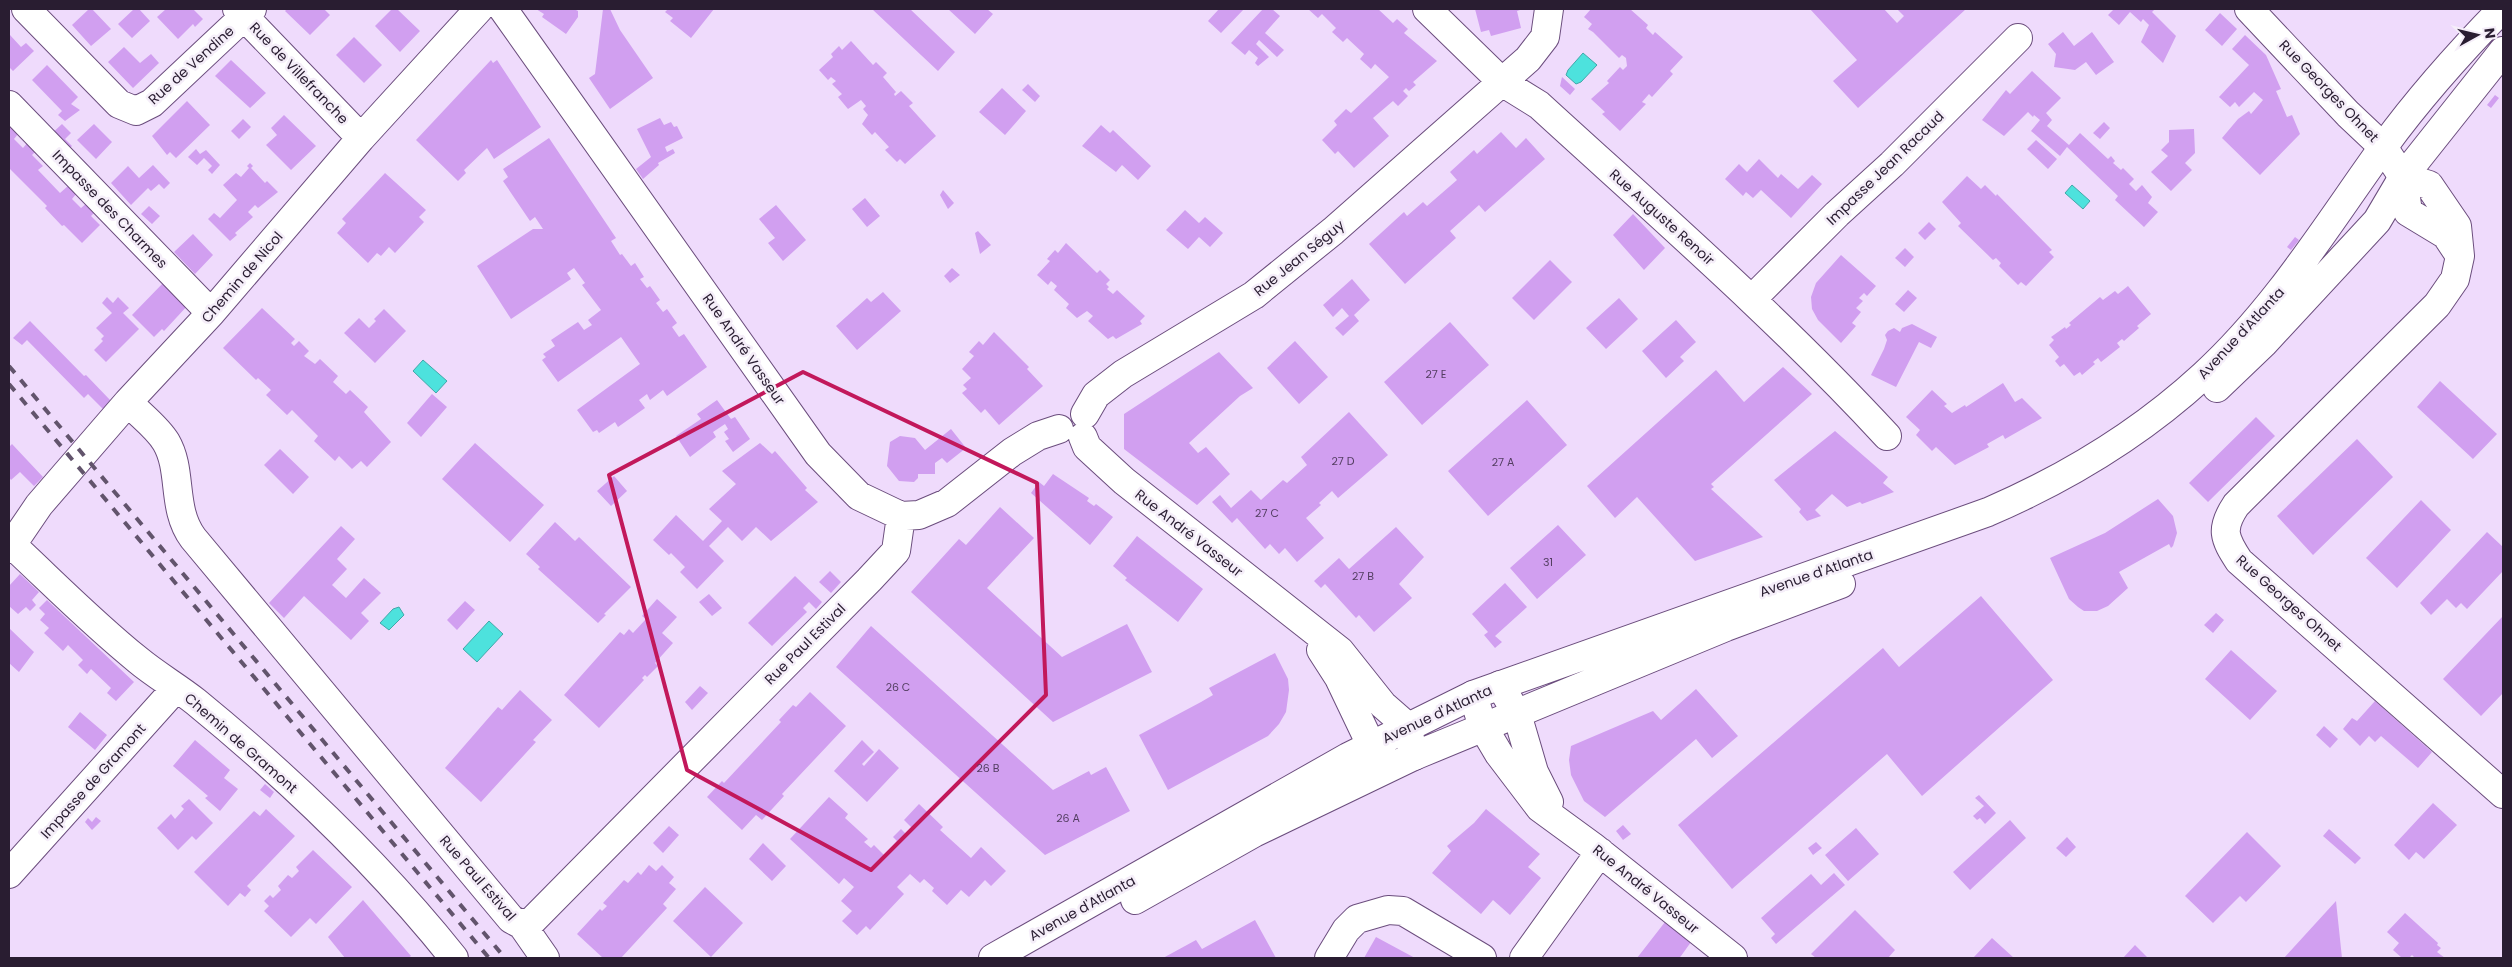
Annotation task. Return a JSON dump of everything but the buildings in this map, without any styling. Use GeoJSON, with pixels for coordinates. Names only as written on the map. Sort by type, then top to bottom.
{"type":"FeatureCollection","features":[{"type":"Feature","properties":{"kind":"street","name":"Rue de Vendine"},"geometry":{"type":"LineString","coordinates":[[26,9],[119,104],[136,110],[152,103],[245,11]]}},
{"type":"Feature","properties":{"kind":"street","name":"Chemin de Nicol"},"geometry":{"type":"LineString","coordinates":[[10,546],[39,505],[128,402],[211,313],[361,138],[479,9]]}},
{"type":"Feature","properties":{"kind":"street","name":"Rue André Vasseur"},"geometry":{"type":"LineString","coordinates":[[504,9],[818,454],[859,496],[901,516]]}},
{"type":"Feature","properties":{"kind":"street","name":"Rue Auguste Renoir"},"geometry":{"type":"LineString","coordinates":[[1427,9],[1502,82],[1539,105],[1752,298],[1840,384],[1887,436]]}},
{"type":"Feature","properties":{"kind":"street","name":"Rue Jean Séguy"},"geometry":{"type":"LineString","coordinates":[[1076,427],[1096,395],[1123,374],[1254,295],[1333,231],[1502,82],[1528,59],[1545,37],[1549,9]]}},
{"type":"Feature","properties":{"kind":"street","name":"Rue Georges Ohnet"},"geometry":{"type":"LineString","coordinates":[[2249,9],[2348,114],[2383,147],[2403,177],[2430,185],[2457,226],[2460,256],[2455,279],[2437,305],[2236,505],[2226,520],[2226,541],[2239,561],[2503,794]]}},
{"type":"Feature","properties":{"kind":"street","name":"Avenue d'Atlanta"},"geometry":{"type":"LineString","coordinates":[[992,958],[1371,745],[1473,695],[1988,512],[2042,487],[2118,443],[2205,375],[2258,317],[2306,258],[2383,147],[2461,52],[2502,9]]}},
{"type":"Feature","properties":{"kind":"street","name":"Rue de Villefranche"},"geometry":{"type":"LineString","coordinates":[[245,11],[361,138]]}},
{"type":"Feature","properties":{"kind":"street","name":"Impasse Jean Racaud"},"geometry":{"type":"LineString","coordinates":[[1752,298],[1837,214],[1892,164],[2018,38]]}},
{"type":"Feature","properties":{"kind":"street","name":"Avenue d'Atlanta"},"geometry":{"type":"LineString","coordinates":[[1031,958],[1254,833],[1403,761],[1777,607],[1989,532],[2059,500],[2128,458],[2182,418],[2256,350],[2377,221],[2403,177],[2503,51]]}},
{"type":"Feature","properties":{"kind":"street","name":"Impasse des Charmes"},"geometry":{"type":"LineString","coordinates":[[9,105],[211,313]]}},
{"type":"Feature","properties":{"kind":"street"},"geometry":{"type":"LineString","coordinates":[[2307,296],[2323,233]]}},
{"type":"Feature","properties":{"kind":"street","name":"Rue Paul Estival"},"geometry":{"type":"LineString","coordinates":[[128,402],[166,443],[174,466],[181,517],[193,538],[511,919],[522,925],[533,920],[896,551],[901,516]]}},
{"type":"Feature","properties":{"kind":"street","name":"Rue André Vasseur"},"geometry":{"type":"LineString","coordinates":[[1076,427],[1087,447],[1124,481],[1340,651],[1384,705],[1407,726]]}},
{"type":"Feature","properties":{"kind":"street"},"geometry":{"type":"LineString","coordinates":[[901,516],[919,515],[947,503],[1012,452],[1038,436],[1076,427]]}},
{"type":"Feature","properties":{"kind":"street","name":"Chemin de Gramont"},"geometry":{"type":"LineString","coordinates":[[10,546],[113,639],[176,688],[261,759],[345,836],[412,907],[454,958]]}},
{"type":"Feature","properties":{"kind":"street","name":"Rue André Vasseur"},"geometry":{"type":"LineString","coordinates":[[1303,621],[1339,678],[1371,745],[1403,761]]}},
{"type":"Feature","properties":{"kind":"street","name":"Rue André Vasseur"},"geometry":{"type":"LineString","coordinates":[[1500,685],[1517,714],[1534,772],[1559,821]]}},
{"type":"Feature","properties":{"kind":"street","name":"Impasse de Gramont"},"geometry":{"type":"LineString","coordinates":[[9,874],[176,688]]}},
{"type":"Feature","properties":{"kind":"street","name":"Rue André Vasseur"},"geometry":{"type":"LineString","coordinates":[[1473,695],[1483,727],[1523,788],[1540,808],[1600,852],[1733,958]]}},
{"type":"Feature","properties":{"kind":"street"},"geometry":{"type":"LineString","coordinates":[[1403,761],[1407,726]]}},
{"type":"Feature","properties":{"kind":"street"},"geometry":{"type":"LineString","coordinates":[[1524,958],[1600,852]]}},
{"type":"Feature","properties":{"kind":"street"},"geometry":{"type":"LineString","coordinates":[[1329,958],[1346,930],[1357,919],[1388,910],[1403,911],[1482,958]]}},
{"type":"Feature","properties":{"kind":"street"},"geometry":{"type":"LineString","coordinates":[[522,925],[546,958]]}},
{"type":"Feature","properties":{"kind":"highlighted area"},"geometry":{"type":"Polygon","coordinates":[[[803,372],[1037,483],[1046,695],[871,870],[687,770],[609,475],[803,372]]]}},
{"type":"Feature","properties":{"kind":"shaded area"},"geometry":{"type":"Polygon","coordinates":[[[1583,53],[1597,65],[1581,82],[1576,84],[1566,75],[1583,53]]]}},
{"type":"Feature","properties":{"kind":"shaded area"},"geometry":{"type":"Polygon","coordinates":[[[2072,185],[2090,201],[2083,209],[2065,193],[2072,185]]]}},
{"type":"Feature","properties":{"kind":"shaded area"},"geometry":{"type":"Polygon","coordinates":[[[423,360],[447,381],[436,393],[413,371],[423,360]]]}},
{"type":"Feature","properties":{"kind":"shaded area"},"geometry":{"type":"Polygon","coordinates":[[[399,607],[404,615],[389,630],[380,623],[393,609],[399,607]]]}},
{"type":"Feature","properties":{"kind":"shaded area"},"geometry":{"type":"Polygon","coordinates":[[[489,621],[503,634],[477,662],[463,649],[489,621]]]}},
{"type":"Feature","properties":{"kind":"railway"},"geometry":{"type":"LineString","coordinates":[[9,366],[505,958]]}},
{"type":"Feature","properties":{"kind":"railway"},"geometry":{"type":"LineString","coordinates":[[9,384],[489,958]]}}]}
